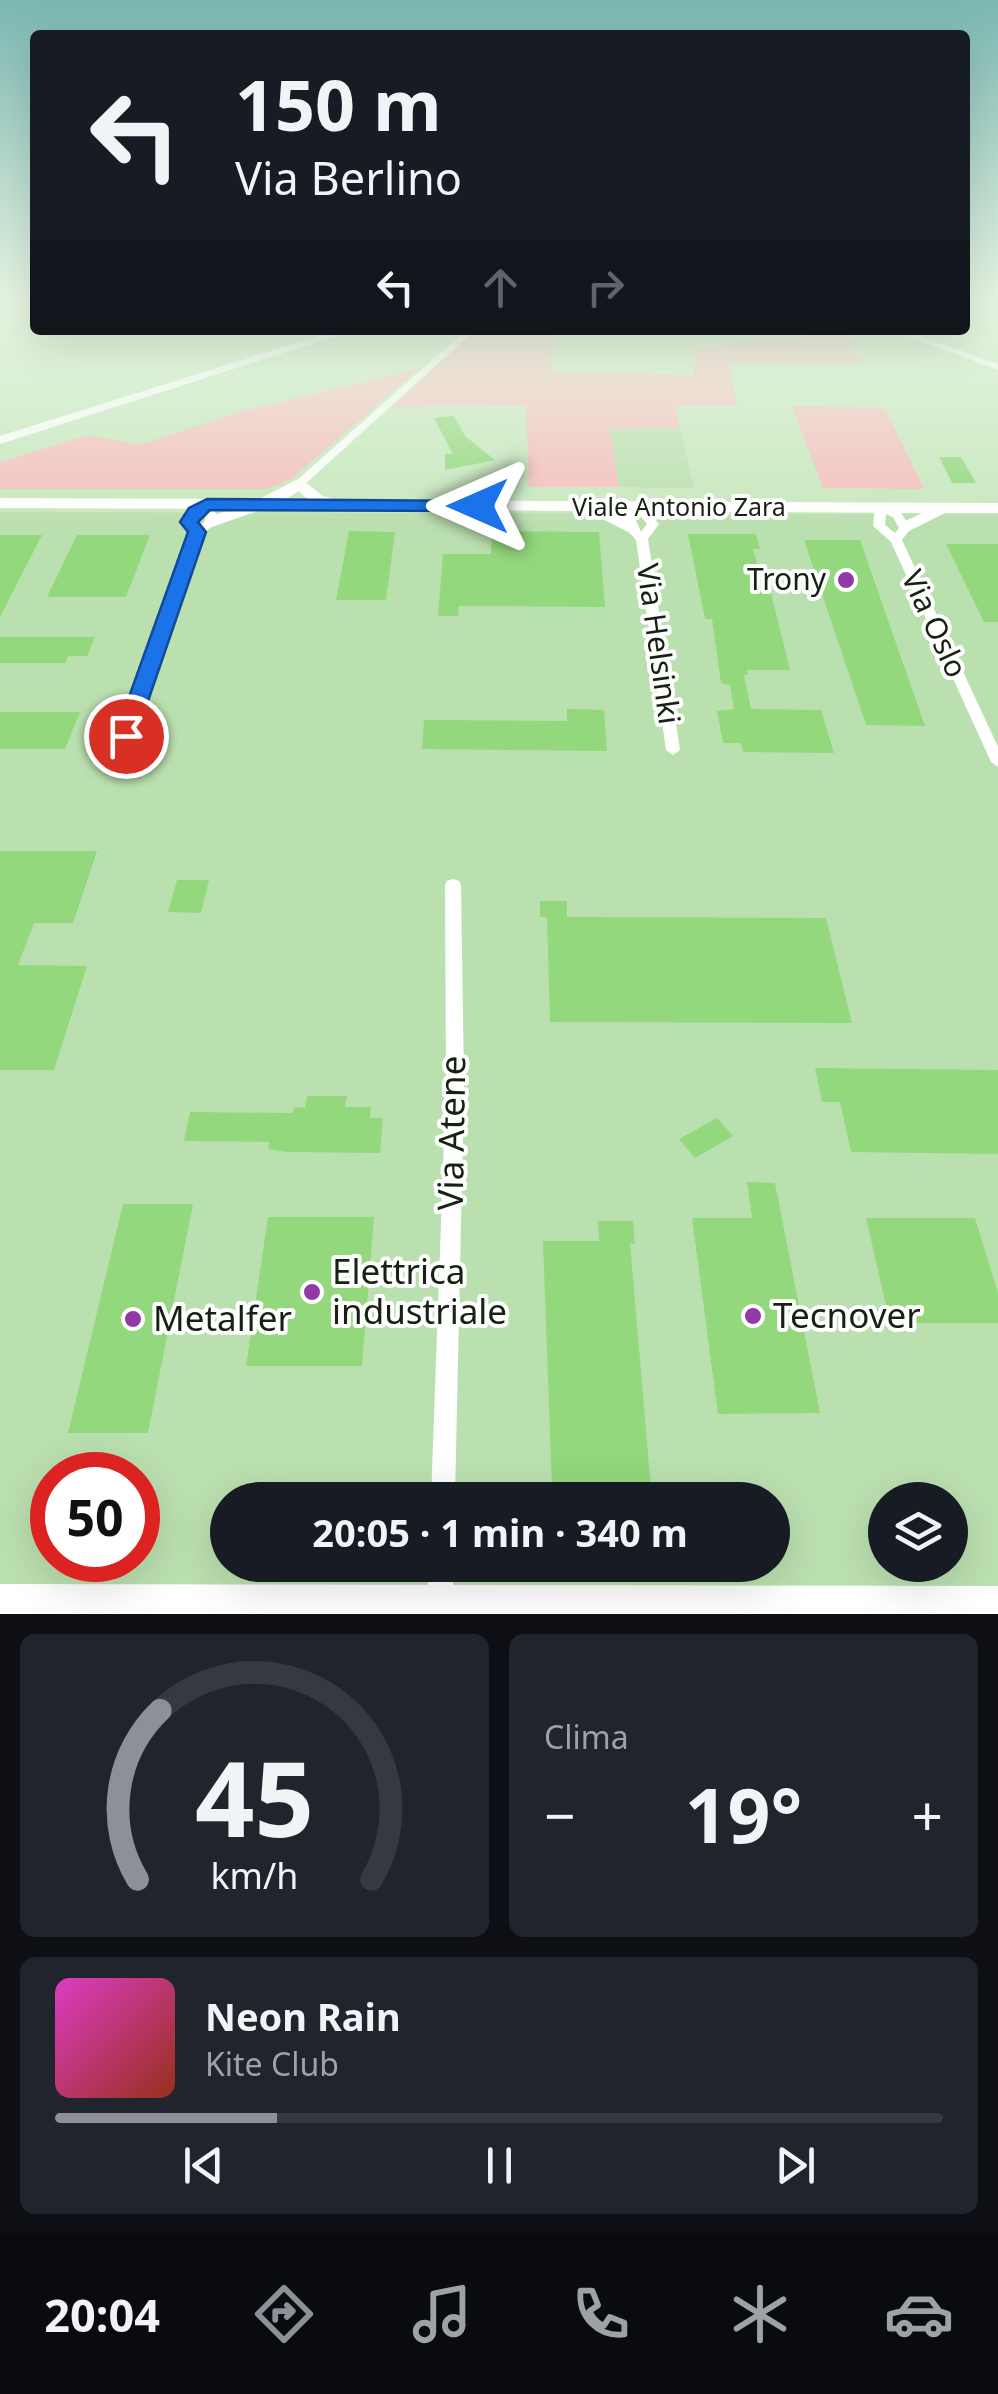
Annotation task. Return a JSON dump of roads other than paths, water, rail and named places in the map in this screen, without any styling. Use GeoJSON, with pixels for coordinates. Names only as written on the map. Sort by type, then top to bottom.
{"type":"FeatureCollection","features":[{"type":"Feature","properties":{"kind":"main road"},"geometry":{"type":"LineString","coordinates":[[0,503],[154,504],[201,520],[276,499],[300,483],[318,500],[339,505]]}},
{"type":"Feature","properties":{"kind":"main road","name":"Viale Antonio Zara"},"geometry":{"type":"LineString","coordinates":[[254,504],[824,508],[880,517]]}},
{"type":"Feature","properties":{"kind":"main road"},"geometry":{"type":"LineString","coordinates":[[582,506],[642,531],[698,507]]}},
{"type":"Feature","properties":{"kind":"main road"},"geometry":{"type":"LineString","coordinates":[[901,534],[918,518],[946,508]]}},
{"type":"Feature","properties":{"kind":"main road"},"geometry":{"type":"LineString","coordinates":[[880,517],[946,508],[998,508]]}},
{"type":"Feature","properties":{"kind":"street"},"geometry":{"type":"LineString","coordinates":[[0,440],[201,374]]}},
{"type":"Feature","properties":{"kind":"street"},"geometry":{"type":"LineString","coordinates":[[300,483],[422,374]]}},
{"type":"Feature","properties":{"kind":"street","name":"Via Helsinki"},"geometry":{"type":"LineString","coordinates":[[642,531],[630,511],[638,506],[642,531],[674,750]]}},
{"type":"Feature","properties":{"kind":"street","name":"Via Oslo"},"geometry":{"type":"LineString","coordinates":[[880,517],[897,515],[901,534],[998,762]]}},
{"type":"Feature","properties":{"kind":"street","name":"Via Oslo"},"geometry":{"type":"LineString","coordinates":[[880,517],[901,534]]}},
{"type":"Feature","properties":{"kind":"street"},"geometry":{"type":"LineString","coordinates":[[117,762],[201,520]]}},
{"type":"Feature","properties":{"kind":"street","name":"Via Atene"},"geometry":{"type":"LineString","coordinates":[[444,1482],[455,1084],[454,886]]}},
{"type":"Feature","properties":{"kind":"street"},"geometry":{"type":"LineString","coordinates":[[440,1602],[441,1582]]}},
{"type":"Feature","properties":{"kind":"street"},"geometry":{"type":"LineString","coordinates":[[0,1601],[998,1604]]}},
{"type":"Feature","properties":{"kind":"place","name":"Trony"},"geometry":{"type":"Point","coordinates":[846,580]}},
{"type":"Feature","properties":{"kind":"place","name":"Elettrica industriale"},"geometry":{"type":"Point","coordinates":[312,1292]}},
{"type":"Feature","properties":{"kind":"place","name":"Tecnover"},"geometry":{"type":"Point","coordinates":[753,1316]}},
{"type":"Feature","properties":{"kind":"place","name":"Metalfer"},"geometry":{"type":"Point","coordinates":[133,1319]}}]}
